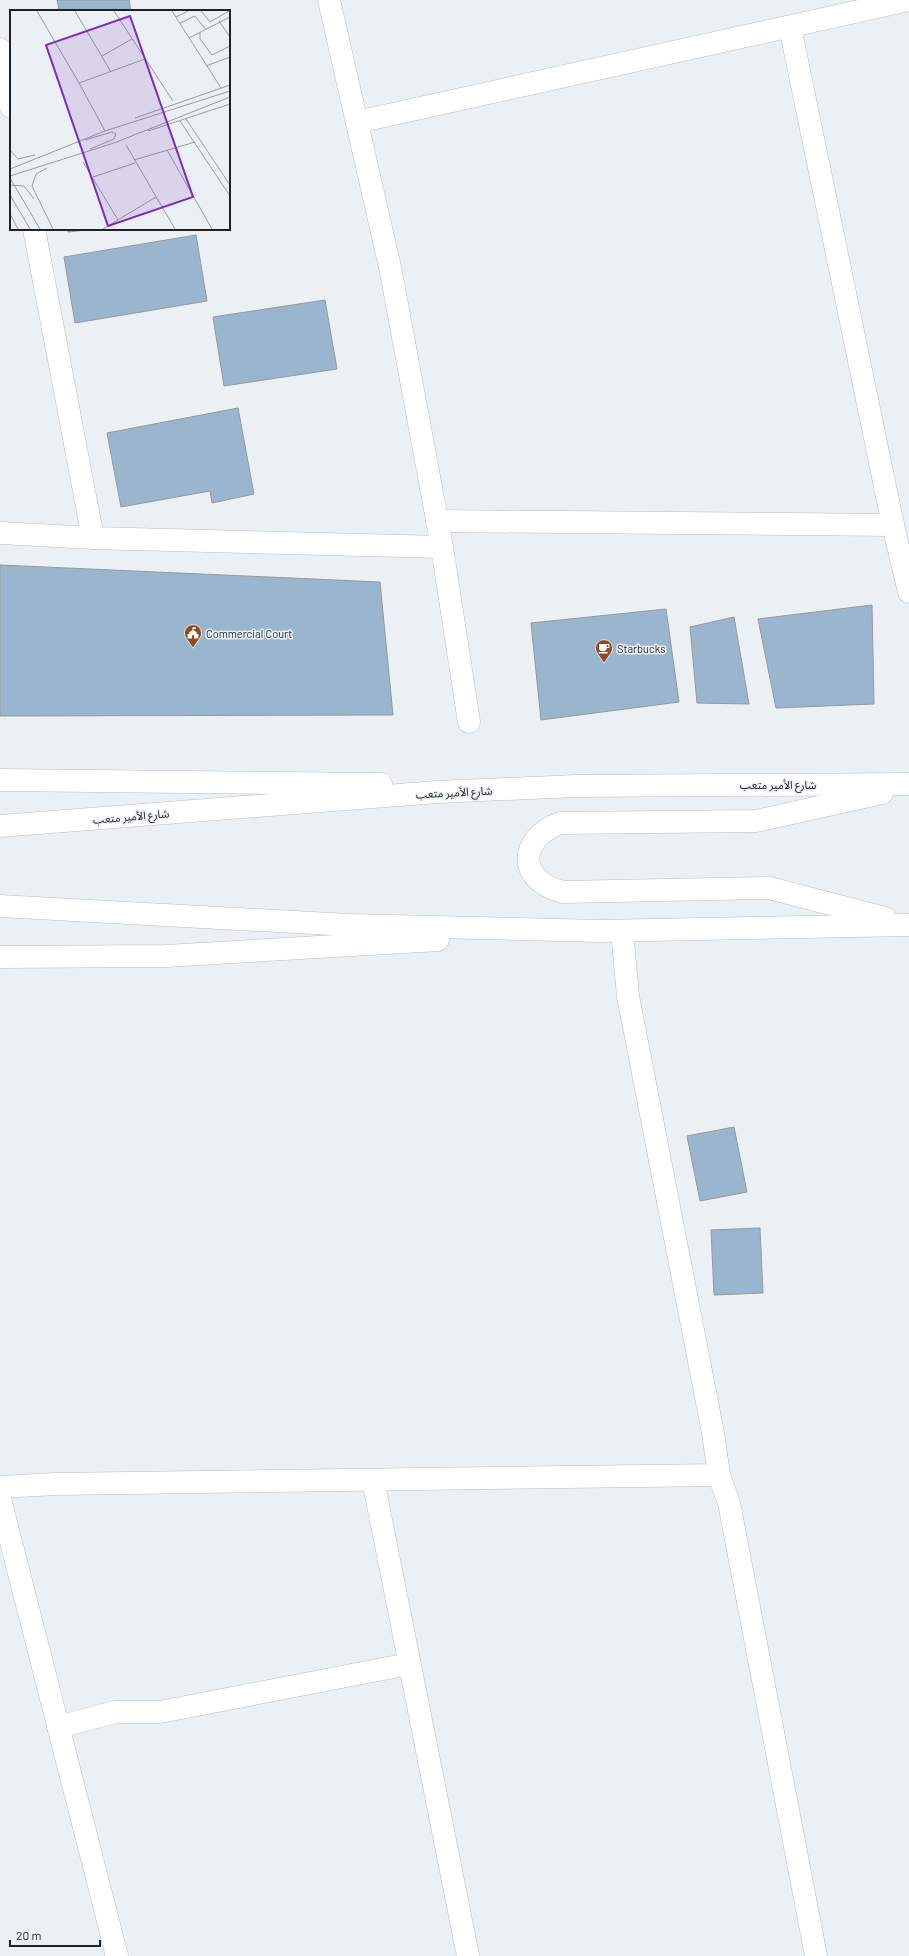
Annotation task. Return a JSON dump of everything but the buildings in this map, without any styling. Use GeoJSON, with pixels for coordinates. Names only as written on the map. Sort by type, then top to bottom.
{"type":"FeatureCollection","features":[{"type":"Feature","properties":{"kind":"street"},"geometry":{"type":"LineString","coordinates":[[329,0],[391,272],[442,548],[469,722]]}},
{"type":"Feature","properties":{"kind":"street"},"geometry":{"type":"LineString","coordinates":[[357,122],[909,0]]}},
{"type":"Feature","properties":{"kind":"street"},"geometry":{"type":"LineString","coordinates":[[790,27],[893,525],[909,592]]}},
{"type":"Feature","properties":{"kind":"street"},"geometry":{"type":"LineString","coordinates":[[0,49],[10,102]]}},
{"type":"Feature","properties":{"kind":"street"},"geometry":{"type":"LineString","coordinates":[[34,230],[92,538]]}},
{"type":"Feature","properties":{"kind":"street"},"geometry":{"type":"LineString","coordinates":[[437,520],[893,525]]}},
{"type":"Feature","properties":{"kind":"street"},"geometry":{"type":"LineString","coordinates":[[0,533],[92,538],[442,548]]}},
{"type":"Feature","properties":{"kind":"street"},"geometry":{"type":"LineString","coordinates":[[0,780],[576,786]]}},
{"type":"Feature","properties":{"kind":"street","name":"شارع الأمير متعب"},"geometry":{"type":"LineString","coordinates":[[0,826],[437,792],[576,786],[909,784]]}},
{"type":"Feature","properties":{"kind":"street"},"geometry":{"type":"LineString","coordinates":[[909,787],[756,821],[560,824],[548,828],[537,836],[530,848],[528,861],[536,880],[549,888],[563,892],[769,888],[909,924]]}},
{"type":"Feature","properties":{"kind":"street"},"geometry":{"type":"LineString","coordinates":[[0,906],[349,925],[600,931],[909,924]]}},
{"type":"Feature","properties":{"kind":"street"},"geometry":{"type":"LineString","coordinates":[[0,957],[166,956],[600,931]]}},
{"type":"Feature","properties":{"kind":"street"},"geometry":{"type":"LineString","coordinates":[[622,931],[628,996],[713,1433],[719,1475],[729,1503],[816,1956]]}},
{"type":"Feature","properties":{"kind":"street"},"geometry":{"type":"LineString","coordinates":[[0,1487],[55,1484],[719,1475]]}},
{"type":"Feature","properties":{"kind":"street"},"geometry":{"type":"LineString","coordinates":[[373,1480],[468,1956]]}},
{"type":"Feature","properties":{"kind":"street"},"geometry":{"type":"LineString","coordinates":[[0,1499],[117,1956]]}},
{"type":"Feature","properties":{"kind":"street"},"geometry":{"type":"LineString","coordinates":[[58,1727],[115,1712],[160,1712],[409,1664]]}},
{"type":"Feature","properties":{"kind":"place","name":"Commercial Court"},"geometry":{"type":"Point","coordinates":[193,648]}},
{"type":"Feature","properties":{"kind":"place","name":"Starbucks"},"geometry":{"type":"Point","coordinates":[604,663]}}]}
